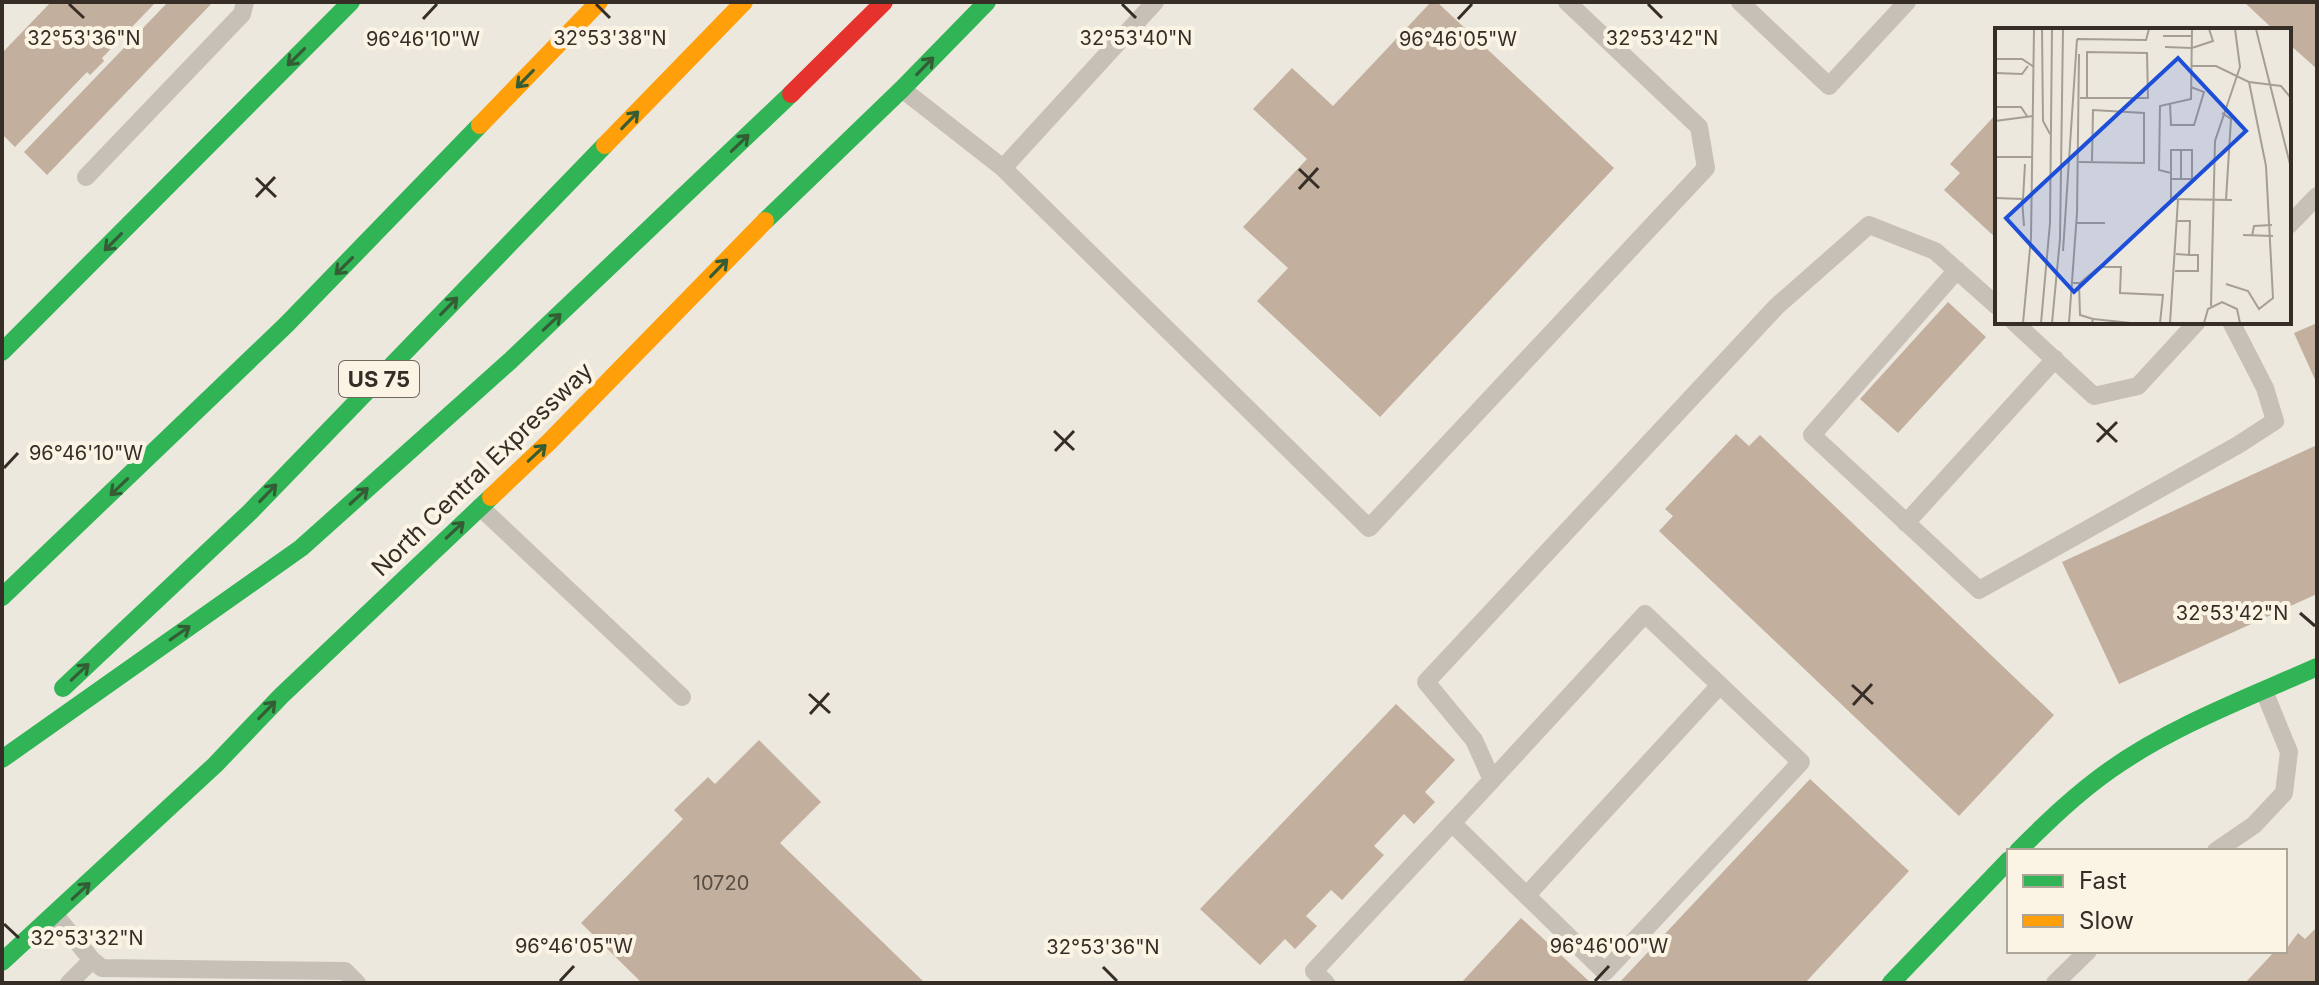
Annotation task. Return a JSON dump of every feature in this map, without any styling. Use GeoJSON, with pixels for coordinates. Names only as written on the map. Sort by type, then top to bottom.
{"type":"FeatureCollection","features":[{"type":"Feature","properties":{"kind":"main road"},"geometry":{"type":"LineString","coordinates":[[2,352],[351,2]]}},
{"type":"Feature","properties":{"kind":"main road"},"geometry":{"type":"LineString","coordinates":[[2,597],[287,324],[599,2]]}},
{"type":"Feature","properties":{"kind":"main road","name":"US 75"},"geometry":{"type":"LineString","coordinates":[[55,696],[250,512],[744,2]]}},
{"type":"Feature","properties":{"kind":"main road"},"geometry":{"type":"LineString","coordinates":[[2,759],[301,548],[510,361],[724,159],[884,2]]}},
{"type":"Feature","properties":{"kind":"main road","name":"North Central Expressway"},"geometry":{"type":"LineString","coordinates":[[2,962],[215,765],[281,696],[549,442],[790,195],[902,89],[987,2]]}},
{"type":"Feature","properties":{"kind":"main road"},"geometry":{"type":"LineString","coordinates":[[2020,849],[2122,762],[2172,733],[2317,667]]}},
{"type":"Feature","properties":{"kind":"main road"},"geometry":{"type":"LineString","coordinates":[[2,744],[34,715]]}},
{"type":"Feature","properties":{"kind":"main road"},"geometry":{"type":"LineString","coordinates":[[1891,983],[2007,862]]}},
{"type":"Feature","properties":{"kind":"lane"},"geometry":{"type":"LineString","coordinates":[[86,177],[242,14],[245,2]]}},
{"type":"Feature","properties":{"kind":"lane"},"geometry":{"type":"LineString","coordinates":[[1003,168],[1155,2]]}},
{"type":"Feature","properties":{"kind":"lane"},"geometry":{"type":"LineString","coordinates":[[902,89],[1003,168],[1369,528],[1706,168],[1699,127],[1567,2]]}},
{"type":"Feature","properties":{"kind":"lane"},"geometry":{"type":"LineString","coordinates":[[1740,2],[1829,86],[1907,2]]}},
{"type":"Feature","properties":{"kind":"lane"},"geometry":{"type":"LineString","coordinates":[[2291,223],[2317,196]]}},
{"type":"Feature","properties":{"kind":"lane"},"geometry":{"type":"LineString","coordinates":[[1492,780],[1474,740],[1426,682],[1777,306],[1869,225],[1935,251],[1995,304]]}},
{"type":"Feature","properties":{"kind":"lane"},"geometry":{"type":"LineString","coordinates":[[1957,270],[1812,435],[1979,590],[2238,445],[2275,421],[2265,388],[2232,324]]}},
{"type":"Feature","properties":{"kind":"lane"},"geometry":{"type":"LineString","coordinates":[[2016,324],[2094,396],[2138,386],[2195,324]]}},
{"type":"Feature","properties":{"kind":"lane"},"geometry":{"type":"LineString","coordinates":[[1906,523],[2055,359]]}},
{"type":"Feature","properties":{"kind":"lane"},"geometry":{"type":"LineString","coordinates":[[480,507],[682,697]]}},
{"type":"Feature","properties":{"kind":"lane"},"geometry":{"type":"LineString","coordinates":[[1326,983],[1314,971],[1645,614],[1801,762],[1605,972],[1452,823]]}},
{"type":"Feature","properties":{"kind":"lane"},"geometry":{"type":"LineString","coordinates":[[1527,895],[1720,685]]}},
{"type":"Feature","properties":{"kind":"lane"},"geometry":{"type":"LineString","coordinates":[[2219,849],[2254,825],[2284,793],[2289,752],[2264,690]]}},
{"type":"Feature","properties":{"kind":"lane"},"geometry":{"type":"LineString","coordinates":[[55,915],[102,968],[345,971],[357,983]]}},
{"type":"Feature","properties":{"kind":"lane"},"geometry":{"type":"LineString","coordinates":[[2055,983],[2086,953]]}},
{"type":"Feature","properties":{"kind":"lane"},"geometry":{"type":"LineString","coordinates":[[69,983],[92,960]]}},
{"type":"Feature","properties":{"kind":"building"},"geometry":{"type":"Polygon","coordinates":[[[51,2],[156,2],[102,58],[104,61],[90,75],[87,72],[15,147],[2,134],[2,53],[51,2]]]}},
{"type":"Feature","properties":{"kind":"building"},"geometry":{"type":"Polygon","coordinates":[[[168,2],[213,2],[47,175],[24,152],[168,2]]]}},
{"type":"Feature","properties":{"kind":"building"},"geometry":{"type":"Polygon","coordinates":[[[1431,2],[1437,2],[1614,168],[1380,417],[1257,301],[1288,268],[1243,227],[1307,159],[1253,109],[1292,68],[1333,106],[1431,2]]]}},
{"type":"Feature","properties":{"kind":"building"},"geometry":{"type":"Polygon","coordinates":[[[2244,2],[2317,2],[2317,69],[2291,46],[2291,28],[2272,28],[2244,2]]]}},
{"type":"Feature","properties":{"kind":"building"},"geometry":{"type":"Polygon","coordinates":[[[1995,115],[1995,237],[1944,190],[1960,173],[1950,164],[1995,115]]]}},
{"type":"Feature","properties":{"kind":"building"},"geometry":{"type":"Polygon","coordinates":[[[1948,302],[1986,337],[1898,433],[1860,399],[1948,302]]]}},
{"type":"Feature","properties":{"kind":"building"},"geometry":{"type":"Polygon","coordinates":[[[2317,323],[2317,384],[2294,333],[2317,323]]]}},
{"type":"Feature","properties":{"kind":"building"},"geometry":{"type":"Polygon","coordinates":[[[1736,434],[1749,446],[1760,435],[2054,715],[1959,816],[1659,531],[1673,516],[1665,509],[1736,434]]]}},
{"type":"Feature","properties":{"kind":"building"},"geometry":{"type":"Polygon","coordinates":[[[2317,445],[2317,594],[2119,684],[2062,562],[2317,445]]]}},
{"type":"Feature","properties":{"kind":"building"},"geometry":{"type":"Polygon","coordinates":[[[1396,704],[1455,760],[1425,792],[1435,802],[1414,824],[1404,814],[1374,846],[1384,855],[1342,900],[1331,890],[1306,916],[1317,926],[1295,949],[1285,939],[1260,965],[1200,909],[1396,704]]]}},
{"type":"Feature","properties":{"kind":"building"},"geometry":{"type":"Polygon","coordinates":[[[759,740],[821,802],[780,843],[925,983],[642,983],[581,923],[683,819],[674,810],[708,777],[715,784],[759,740]]]}},
{"type":"Feature","properties":{"kind":"building"},"geometry":{"type":"Polygon","coordinates":[[[1810,779],[1909,871],[1805,983],[1619,983],[1810,779]]]}},
{"type":"Feature","properties":{"kind":"building"},"geometry":{"type":"Polygon","coordinates":[[[1521,918],[1591,983],[1461,983],[1521,918]]]}},
{"type":"Feature","properties":{"kind":"building"},"geometry":{"type":"Polygon","coordinates":[[[2317,927],[2317,983],[2245,983],[2273,953],[2287,953],[2298,933],[2305,939],[2317,927]]]}},
{"type":"Feature","properties":{"kind":"traffic: fast"},"geometry":{"type":"LineString","coordinates":[[2,352],[351,2]]}},
{"type":"Feature","properties":{"kind":"traffic: fast"},"geometry":{"type":"LineString","coordinates":[[765,221],[987,2]]}},
{"type":"Feature","properties":{"kind":"traffic: fast"},"geometry":{"type":"LineString","coordinates":[[2,759],[301,548],[510,361],[791,94]]}},
{"type":"Feature","properties":{"kind":"traffic: fast"},"geometry":{"type":"LineString","coordinates":[[2,597],[287,324],[480,125]]}},
{"type":"Feature","properties":{"kind":"traffic: fast"},"geometry":{"type":"LineString","coordinates":[[63,688],[250,512],[605,145]]}},
{"type":"Feature","properties":{"kind":"traffic: fast"},"geometry":{"type":"LineString","coordinates":[[2,962],[215,765],[281,696],[491,497]]}},
{"type":"Feature","properties":{"kind":"traffic: fast"},"geometry":{"type":"LineString","coordinates":[[2020,849],[2097,779],[2134,754],[2210,714],[2317,667]]}},
{"type":"Feature","properties":{"kind":"traffic: fast"},"geometry":{"type":"LineString","coordinates":[[1891,983],[2007,862]]}},
{"type":"Feature","properties":{"kind":"traffic: slow"},"geometry":{"type":"LineString","coordinates":[[480,125],[599,2]]}},
{"type":"Feature","properties":{"kind":"traffic: slow"},"geometry":{"type":"LineString","coordinates":[[605,145],[744,2]]}},
{"type":"Feature","properties":{"kind":"traffic: slow"},"geometry":{"type":"LineString","coordinates":[[491,497],[549,442],[765,221]]}},
{"type":"Feature","properties":{"kind":"traffic: jam"},"geometry":{"type":"LineString","coordinates":[[791,94],[884,2]]}}]}
